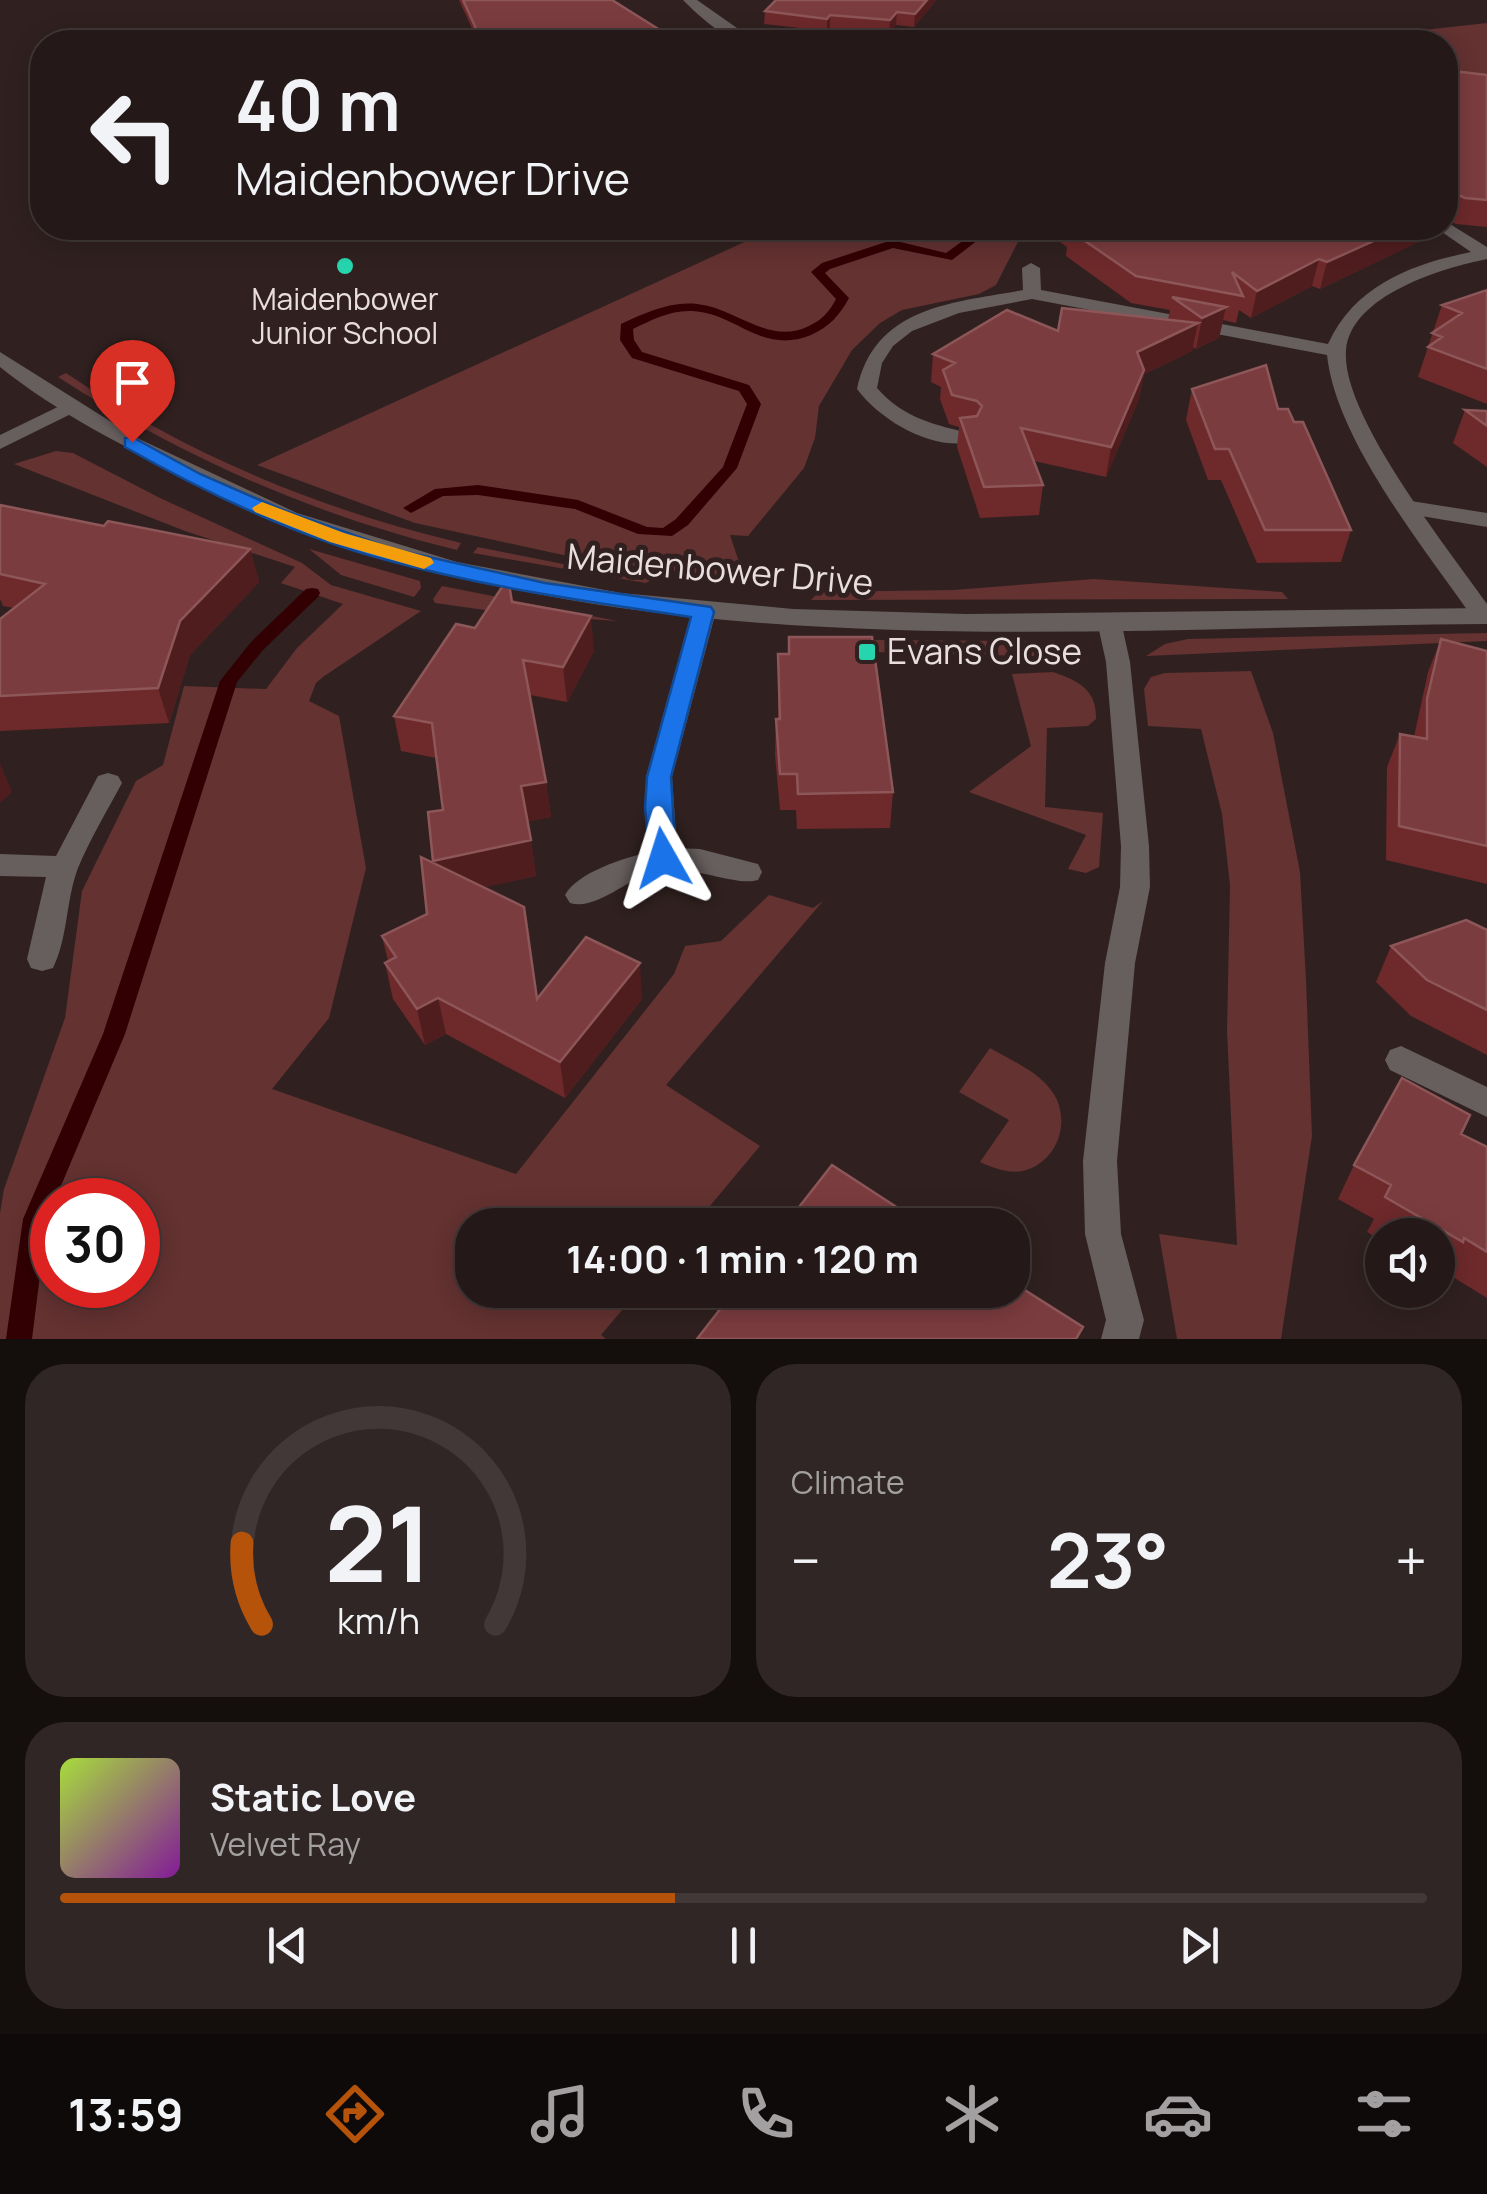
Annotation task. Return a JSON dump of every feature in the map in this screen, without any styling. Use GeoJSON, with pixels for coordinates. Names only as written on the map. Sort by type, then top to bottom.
{"type":"FeatureCollection","features":[{"type":"Feature","properties":{"kind":"street"},"geometry":{"type":"LineString","coordinates":[[689,0],[733,30]]}},
{"type":"Feature","properties":{"kind":"street"},"geometry":{"type":"LineString","coordinates":[[1458,235],[1487,254]]}},
{"type":"Feature","properties":{"kind":"street"},"geometry":{"type":"LineString","coordinates":[[1485,616],[1411,508],[1342,390],[1336,352],[1357,312],[1375,293],[1424,269],[1487,254]]}},
{"type":"Feature","properties":{"kind":"street"},"geometry":{"type":"LineString","coordinates":[[1031,268],[1032,294]]}},
{"type":"Feature","properties":{"kind":"street"},"geometry":{"type":"LineString","coordinates":[[966,438],[926,431],[882,410],[867,389],[874,356],[890,337],[914,322],[1032,294],[1336,352]]}},
{"type":"Feature","properties":{"kind":"street","name":"Maidenbower Drive"},"geometry":{"type":"LineString","coordinates":[[0,358],[70,407],[194,478],[276,514],[388,554],[545,590],[704,612],[886,620],[1485,616]]}},
{"type":"Feature","properties":{"kind":"street"},"geometry":{"type":"LineString","coordinates":[[0,442],[70,407]]}},
{"type":"Feature","properties":{"kind":"street"},"geometry":{"type":"LineString","coordinates":[[1411,508],[1487,520]]}},
{"type":"Feature","properties":{"kind":"street"},"geometry":{"type":"LineString","coordinates":[[663,858],[659,777],[704,612]]}},
{"type":"Feature","properties":{"kind":"street"},"geometry":{"type":"LineString","coordinates":[[1109,621],[1118,662],[1135,846],[1135,887],[1120,963],[1100,1161],[1103,1234],[1125,1320],[1120,1339]]}},
{"type":"Feature","properties":{"kind":"street"},"geometry":{"type":"LineString","coordinates":[[42,959],[64,866],[108,783]]}},
{"type":"Feature","properties":{"kind":"street"},"geometry":{"type":"LineString","coordinates":[[580,895],[608,878],[663,858],[686,856],[748,872]]}},
{"type":"Feature","properties":{"kind":"street"},"geometry":{"type":"LineString","coordinates":[[0,865],[64,866]]}},
{"type":"Feature","properties":{"kind":"street"},"geometry":{"type":"LineString","coordinates":[[1401,1060],[1487,1103]]}},
{"type":"Feature","properties":{"kind":"shaded area"},"geometry":{"type":"Polygon","coordinates":[[[1487,23],[1487,92],[1458,90],[1458,30],[1424,30],[1487,23]]]}},
{"type":"Feature","properties":{"kind":"shaded area"},"geometry":{"type":"Polygon","coordinates":[[[749,240],[1019,240],[996,285],[979,294],[902,310],[880,323],[852,350],[819,406],[815,438],[804,468],[748,536],[730,535],[745,580],[586,560],[415,523],[257,465],[749,240]]]}},
{"type":"Feature","properties":{"kind":"shaded area"},"geometry":{"type":"Polygon","coordinates":[[[66,373],[159,429],[256,476],[357,514],[461,543],[457,550],[404,536],[250,480],[152,433],[58,377],[66,373]]]}},
{"type":"Feature","properties":{"kind":"shaded area"},"geometry":{"type":"Polygon","coordinates":[[[56,451],[73,453],[302,563],[331,585],[421,611],[323,677],[316,683],[309,701],[339,716],[366,868],[329,1018],[272,1089],[516,1174],[674,974],[685,946],[721,941],[769,895],[813,908],[823,901],[666,1085],[760,1146],[708,1208],[455,1208],[455,1308],[624,1308],[601,1335],[606,1339],[0,1339],[0,1213],[4,1189],[65,1018],[82,891],[136,781],[163,765],[184,686],[266,689],[297,648],[343,604],[281,583],[295,567],[185,531],[14,464],[56,451]]]}},
{"type":"Feature","properties":{"kind":"shaded area"},"geometry":{"type":"Polygon","coordinates":[[[478,547],[578,567],[656,577],[646,583],[473,553],[478,547]]]}},
{"type":"Feature","properties":{"kind":"shaded area"},"geometry":{"type":"Polygon","coordinates":[[[309,549],[420,581],[421,588],[414,597],[341,575],[309,549]]]}},
{"type":"Feature","properties":{"kind":"shaded area"},"geometry":{"type":"Polygon","coordinates":[[[1094,579],[1282,592],[1288,599],[811,600],[819,592],[953,590],[1094,579]]]}},
{"type":"Feature","properties":{"kind":"shaded area"},"geometry":{"type":"Polygon","coordinates":[[[442,586],[617,621],[435,603],[433,599],[442,586]]]}},
{"type":"Feature","properties":{"kind":"shaded area"},"geometry":{"type":"Polygon","coordinates":[[[1487,633],[1487,641],[1146,656],[1165,644],[1188,639],[1487,633]]]}},
{"type":"Feature","properties":{"kind":"shaded area"},"geometry":{"type":"Polygon","coordinates":[[[869,640],[1037,641],[1070,657],[873,652],[869,640]]]}},
{"type":"Feature","properties":{"kind":"shaded area"},"geometry":{"type":"Polygon","coordinates":[[[1251,671],[1273,733],[1300,872],[1312,1136],[1281,1339],[1177,1339],[1159,1234],[1237,1245],[1227,1031],[1230,885],[1222,814],[1201,729],[1148,726],[1144,689],[1151,677],[1165,673],[1251,671]]]}},
{"type":"Feature","properties":{"kind":"shaded area"},"geometry":{"type":"Polygon","coordinates":[[[1053,672],[1085,688],[1096,709],[1096,719],[1088,726],[1047,728],[1045,807],[1103,813],[1099,867],[1086,873],[1068,869],[1086,835],[969,792],[1031,746],[1012,674],[1053,672]]]}},
{"type":"Feature","properties":{"kind":"shaded area"},"geometry":{"type":"Polygon","coordinates":[[[990,1048],[1045,1083],[1057,1100],[1061,1121],[1057,1142],[1045,1159],[1026,1170],[1008,1171],[980,1162],[1009,1120],[959,1092],[990,1048]]]}},
{"type":"Feature","properties":{"kind":"building"},"geometry":{"type":"Polygon","coordinates":[[[463,0],[612,0],[660,30],[477,30],[463,0]]]}},
{"type":"Feature","properties":{"kind":"building"},"geometry":{"type":"Polygon","coordinates":[[[776,0],[927,0],[915,14],[897,12],[890,20],[830,15],[827,19],[765,11],[776,0]]]}},
{"type":"Feature","properties":{"kind":"building"},"geometry":{"type":"Polygon","coordinates":[[[1458,72],[1487,75],[1487,200],[1458,195],[1458,72]]]}},
{"type":"Feature","properties":{"kind":"building"},"geometry":{"type":"Polygon","coordinates":[[[1084,240],[1376,240],[1327,262],[1319,259],[1257,291],[1232,272],[1243,296],[1136,276],[1084,240]]]}},
{"type":"Feature","properties":{"kind":"building"},"geometry":{"type":"Polygon","coordinates":[[[1487,290],[1487,369],[1428,347],[1442,337],[1432,333],[1462,313],[1442,305],[1487,290]]]}},
{"type":"Feature","properties":{"kind":"building"},"geometry":{"type":"Polygon","coordinates":[[[1172,297],[1226,307],[1202,318],[1172,297]]]}},
{"type":"Feature","properties":{"kind":"building"},"geometry":{"type":"Polygon","coordinates":[[[1062,308],[1198,323],[1137,352],[1144,370],[1111,447],[1021,428],[1043,485],[984,487],[960,418],[977,416],[982,406],[952,395],[943,370],[955,363],[933,354],[1007,310],[1058,331],[1062,308]]]}},
{"type":"Feature","properties":{"kind":"building"},"geometry":{"type":"Polygon","coordinates":[[[1266,365],[1278,409],[1288,409],[1294,422],[1303,422],[1351,530],[1265,530],[1229,449],[1215,449],[1192,389],[1266,365]]]}},
{"type":"Feature","properties":{"kind":"building"},"geometry":{"type":"Polygon","coordinates":[[[1465,410],[1487,411],[1487,426],[1465,410]]]}},
{"type":"Feature","properties":{"kind":"building"},"geometry":{"type":"Polygon","coordinates":[[[0,505],[250,549],[180,621],[158,688],[0,696],[0,619],[45,584],[0,574],[0,505]]]}},
{"type":"Feature","properties":{"kind":"building"},"geometry":{"type":"Polygon","coordinates":[[[508,578],[512,602],[591,616],[563,667],[523,660],[546,782],[521,786],[531,840],[433,861],[428,812],[443,810],[432,723],[394,716],[456,624],[475,628],[508,578]]]}},
{"type":"Feature","properties":{"kind":"building"},"geometry":{"type":"Polygon","coordinates":[[[789,637],[872,637],[893,792],[798,794],[797,774],[780,774],[776,719],[780,719],[778,654],[789,654],[789,637]]]}},
{"type":"Feature","properties":{"kind":"building"},"geometry":{"type":"Polygon","coordinates":[[[1441,639],[1487,651],[1487,846],[1399,826],[1400,734],[1427,739],[1427,699],[1441,639]]]}},
{"type":"Feature","properties":{"kind":"building"},"geometry":{"type":"Polygon","coordinates":[[[421,857],[524,907],[537,999],[586,937],[640,963],[560,1062],[438,998],[417,1009],[385,963],[396,957],[382,936],[427,914],[421,857]]]}},
{"type":"Feature","properties":{"kind":"building"},"geometry":{"type":"Polygon","coordinates":[[[1466,920],[1487,930],[1487,1010],[1427,980],[1391,946],[1466,920]]]}},
{"type":"Feature","properties":{"kind":"building"},"geometry":{"type":"Polygon","coordinates":[[[1402,1078],[1470,1115],[1461,1134],[1487,1147],[1487,1252],[1464,1238],[1463,1242],[1455,1237],[1455,1218],[1421,1218],[1385,1197],[1391,1185],[1354,1165],[1402,1078]]]}},
{"type":"Feature","properties":{"kind":"building"},"geometry":{"type":"Polygon","coordinates":[[[832,1165],[898,1208],[798,1208],[832,1165]]]}},
{"type":"Feature","properties":{"kind":"building"},"geometry":{"type":"Polygon","coordinates":[[[1030,1293],[1083,1327],[1076,1339],[697,1339],[721,1308],[1030,1308],[1030,1293]]]}},
{"type":"Feature","properties":{"kind":"waterway"},"geometry":{"type":"LineString","coordinates":[[411,508],[440,492],[478,490],[578,505],[644,531],[666,533],[682,522],[730,468],[754,404],[744,388],[637,355],[627,340],[626,327],[667,310],[693,307],[709,309],[765,334],[795,336],[826,321],[843,298],[817,272],[826,266],[892,244],[948,257],[971,240]]}},
{"type":"Feature","properties":{"kind":"waterway"},"geometry":{"type":"LineString","coordinates":[[19,1339],[35,1219],[114,1034],[229,681],[257,646],[312,593]]}},
{"type":"Feature","properties":{"kind":"slow traffic"},"geometry":{"type":"LineString","coordinates":[[262,508],[337,538],[424,563]]}},
{"type":"Feature","properties":{"kind":"place","name":"Maidenbower Junior School"},"geometry":{"type":"Point","coordinates":[345,266]}},
{"type":"Feature","properties":{"kind":"place","name":"Evans Close"},"geometry":{"type":"Point","coordinates":[867,652]}},
{"type":"Feature","properties":{"kind":"route"},"geometry":{"type":"LineString","coordinates":[[132,442],[194,478],[276,514],[388,554],[545,590],[704,612],[659,777],[663,858]]}}]}
